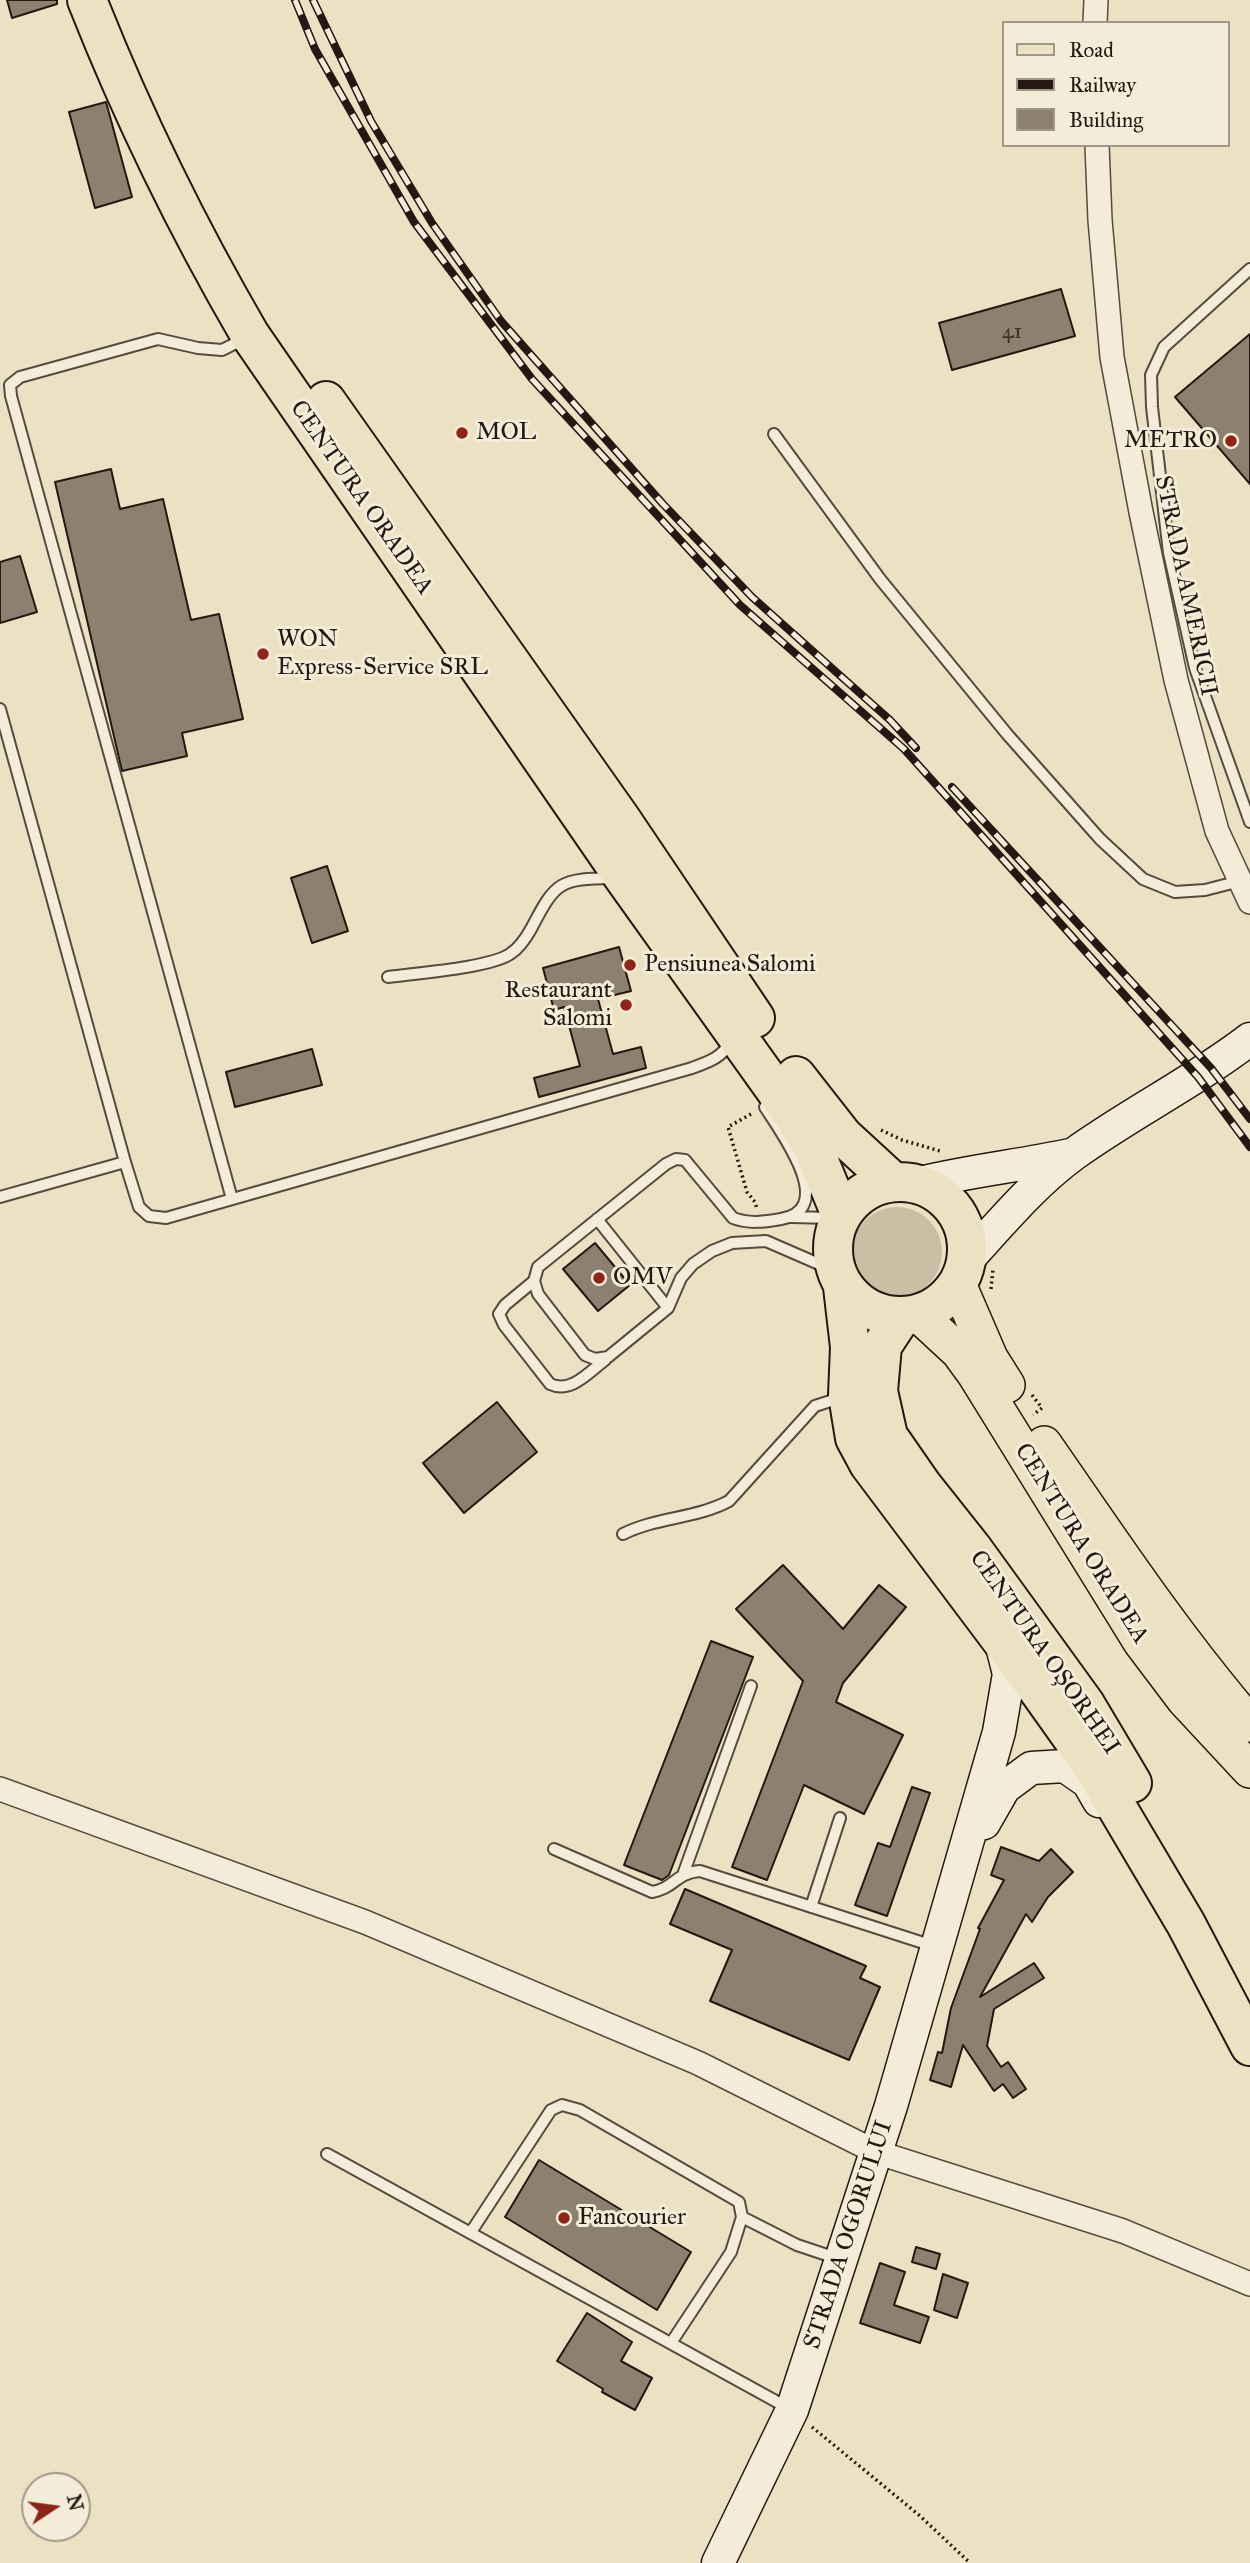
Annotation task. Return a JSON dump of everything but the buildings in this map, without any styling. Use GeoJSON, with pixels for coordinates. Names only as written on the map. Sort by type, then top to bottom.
{"type":"FeatureCollection","features":[{"type":"Feature","properties":{"kind":"highway","name":"CENTURA ORADEA"},"geometry":{"type":"LineString","coordinates":[[87,0],[109,56],[170,191],[250,335],[624,878],[727,1051],[805,1134],[840,1217]]}},
{"type":"Feature","properties":{"kind":"highway","name":"CENTURA ORADEA"},"geometry":{"type":"LineString","coordinates":[[113,0],[154,102],[187,172],[222,238],[272,321],[621,819],[792,1071],[843,1136],[905,1183]]}},
{"type":"Feature","properties":{"kind":"highway"},"geometry":{"type":"LineString","coordinates":[[905,1183],[934,1191],[950,1204],[961,1221],[966,1240],[962,1272],[948,1297],[934,1308],[910,1316],[886,1316],[855,1301],[839,1279],[832,1252],[840,1217],[855,1198],[873,1187],[905,1183]]}},
{"type":"Feature","properties":{"kind":"highway","name":"CENTURA OȘORHEI"},"geometry":{"type":"LineString","coordinates":[[839,1279],[850,1347],[848,1395],[855,1437],[869,1464],[1093,1767],[1186,1924],[1224,1999]]}},
{"type":"Feature","properties":{"kind":"highway","name":"CENTURA OȘORHEI"},"geometry":{"type":"LineString","coordinates":[[910,1316],[883,1346],[878,1391],[888,1436],[1085,1704],[1167,1841],[1237,1984],[1250,2035]]}},
{"type":"Feature","properties":{"kind":"highway"},"geometry":{"type":"LineString","coordinates":[[1224,1999],[1250,2046]]}},
{"type":"Feature","properties":{"kind":"main road","name":"CENTURA ORADEA"},"geometry":{"type":"LineString","coordinates":[[962,1272],[990,1359],[1027,1419],[1169,1624],[1213,1682],[1250,1724]]}},
{"type":"Feature","properties":{"kind":"main road","name":"CENTURA ORADEA"},"geometry":{"type":"LineString","coordinates":[[910,1316],[959,1352],[1141,1642],[1184,1699],[1250,1770]]}},
{"type":"Feature","properties":{"kind":"street"},"geometry":{"type":"LineString","coordinates":[[1095,21],[1096,0]]}},
{"type":"Feature","properties":{"kind":"street","name":"STRADA AMERICII"},"geometry":{"type":"LineString","coordinates":[[1097,147],[1111,357],[1141,512],[1176,680],[1217,831],[1250,902]]}},
{"type":"Feature","properties":{"kind":"street"},"geometry":{"type":"LineString","coordinates":[[962,1272],[1037,1185],[1075,1154],[1198,1077],[1250,1039]]}},
{"type":"Feature","properties":{"kind":"street"},"geometry":{"type":"LineString","coordinates":[[905,1183],[1075,1154]]}},
{"type":"Feature","properties":{"kind":"street","name":"STRADA OGORULUI"},"geometry":{"type":"LineString","coordinates":[[718,2563],[792,2410],[876,2152],[953,1896],[1021,1713],[1029,1677],[1020,1632],[978,1574],[972,1548]]}},
{"type":"Feature","properties":{"kind":"street","name":"STRADA OGORULUI"},"geometry":{"type":"LineString","coordinates":[[953,1896],[967,1836],[999,1732],[1009,1674],[1000,1638]]}},
{"type":"Feature","properties":{"kind":"street","name":"STRADA OGORULUI"},"geometry":{"type":"LineString","coordinates":[[975,1839],[1004,1788],[1031,1768],[1065,1766],[1088,1782],[1194,1966],[1224,1999]]}},
{"type":"Feature","properties":{"kind":"street"},"geometry":{"type":"LineString","coordinates":[[0,1790],[365,1922],[698,2063],[876,2152],[1123,2231],[1250,2284]]}},
{"type":"Feature","properties":{"kind":"lane"},"geometry":{"type":"LineString","coordinates":[[1250,269],[1164,347],[1151,375],[1152,407],[1169,552],[1195,668],[1250,822]]}},
{"type":"Feature","properties":{"kind":"lane"},"geometry":{"type":"LineString","coordinates":[[232,1199],[14,410],[10,385],[20,377],[158,339],[222,350],[250,335]]}},
{"type":"Feature","properties":{"kind":"lane"},"geometry":{"type":"LineString","coordinates":[[774,434],[880,579],[1007,734],[1100,839],[1143,879],[1174,892],[1205,890],[1240,881]]}},
{"type":"Feature","properties":{"kind":"lane"},"geometry":{"type":"LineString","coordinates":[[0,709],[125,1162],[139,1207],[149,1216],[166,1218],[692,1068],[727,1051]]}},
{"type":"Feature","properties":{"kind":"lane"},"geometry":{"type":"LineString","coordinates":[[388,977],[489,962],[511,954],[527,937],[550,893],[567,882],[586,878],[624,878]]}},
{"type":"Feature","properties":{"kind":"lane"},"geometry":{"type":"LineString","coordinates":[[757,1096],[790,1145],[806,1180],[806,1197],[800,1209],[791,1217]]}},
{"type":"Feature","properties":{"kind":"lane"},"geometry":{"type":"LineString","coordinates":[[608,1357],[595,1359],[585,1355],[538,1294],[534,1281],[538,1267],[666,1164],[676,1159],[685,1160],[733,1218],[744,1222],[791,1217],[840,1217]]}},
{"type":"Feature","properties":{"kind":"lane"},"geometry":{"type":"LineString","coordinates":[[0,1197],[125,1162]]}},
{"type":"Feature","properties":{"kind":"lane"},"geometry":{"type":"LineString","coordinates":[[597,1219],[668,1308]]}},
{"type":"Feature","properties":{"kind":"lane"},"geometry":{"type":"LineString","coordinates":[[534,1281],[505,1305],[499,1314],[504,1325],[550,1384],[559,1388],[569,1386],[668,1308],[681,1278],[692,1264],[712,1251],[732,1243],[766,1241],[839,1279]]}},
{"type":"Feature","properties":{"kind":"lane"},"geometry":{"type":"LineString","coordinates":[[623,1534],[637,1526],[711,1511],[729,1502],[815,1406],[848,1395]]}},
{"type":"Feature","properties":{"kind":"lane"},"geometry":{"type":"LineString","coordinates":[[554,1849],[652,1892],[665,1890],[684,1872],[751,1686]]}},
{"type":"Feature","properties":{"kind":"lane"},"geometry":{"type":"LineString","coordinates":[[811,1907],[840,1818]]}},
{"type":"Feature","properties":{"kind":"lane"},"geometry":{"type":"LineString","coordinates":[[684,1872],[700,1871],[937,1947]]}},
{"type":"Feature","properties":{"kind":"lane"},"geometry":{"type":"LineString","coordinates":[[471,2232],[539,2124],[551,2110],[562,2105],[580,2110],[739,2202],[742,2217],[731,2252],[671,2343]]}},
{"type":"Feature","properties":{"kind":"lane"},"geometry":{"type":"LineString","coordinates":[[327,2154],[792,2410]]}},
{"type":"Feature","properties":{"kind":"lane"},"geometry":{"type":"LineString","coordinates":[[742,2217],[797,2245],[842,2260]]}},
{"type":"Feature","properties":{"kind":"path"},"geometry":{"type":"LineString","coordinates":[[792,2410],[920,2515],[970,2563]]}},
{"type":"Feature","properties":{"kind":"shaded area"},"geometry":{"type":"Polygon","coordinates":[[[897,1207],[914,1210],[929,1220],[939,1235],[942,1252],[939,1269],[929,1284],[914,1294],[897,1297],[880,1294],[865,1284],[855,1269],[852,1252],[855,1235],[865,1220],[880,1210],[897,1207]]]}},
{"type":"Feature","properties":{"kind":"railway"},"geometry":{"type":"LineString","coordinates":[[295,0],[315,49],[414,222],[532,379],[740,605],[904,749],[1198,1077],[1250,1147]]}},
{"type":"Feature","properties":{"kind":"railway"},"geometry":{"type":"LineString","coordinates":[[313,0],[371,121],[432,223],[501,321],[663,504],[752,597],[890,720],[916,748]]}},
{"type":"Feature","properties":{"kind":"railway"},"geometry":{"type":"LineString","coordinates":[[952,787],[1211,1068],[1250,1119]]}},
{"type":"Feature","properties":{"kind":"place","name":"MOL"},"geometry":{"type":"Point","coordinates":[462,433]}},
{"type":"Feature","properties":{"kind":"place","name":"METRO"},"geometry":{"type":"Point","coordinates":[1231,441]}},
{"type":"Feature","properties":{"kind":"place","name":"WON Express-Service SRL"},"geometry":{"type":"Point","coordinates":[263,654]}},
{"type":"Feature","properties":{"kind":"place","name":"Pensiunea Salomi"},"geometry":{"type":"Point","coordinates":[630,965]}},
{"type":"Feature","properties":{"kind":"place","name":"Restaurant Salomi"},"geometry":{"type":"Point","coordinates":[626,1005]}},
{"type":"Feature","properties":{"kind":"place","name":"OMV"},"geometry":{"type":"Point","coordinates":[599,1278]}},
{"type":"Feature","properties":{"kind":"place","name":"Fancourier"},"geometry":{"type":"Point","coordinates":[564,2218]}}]}
